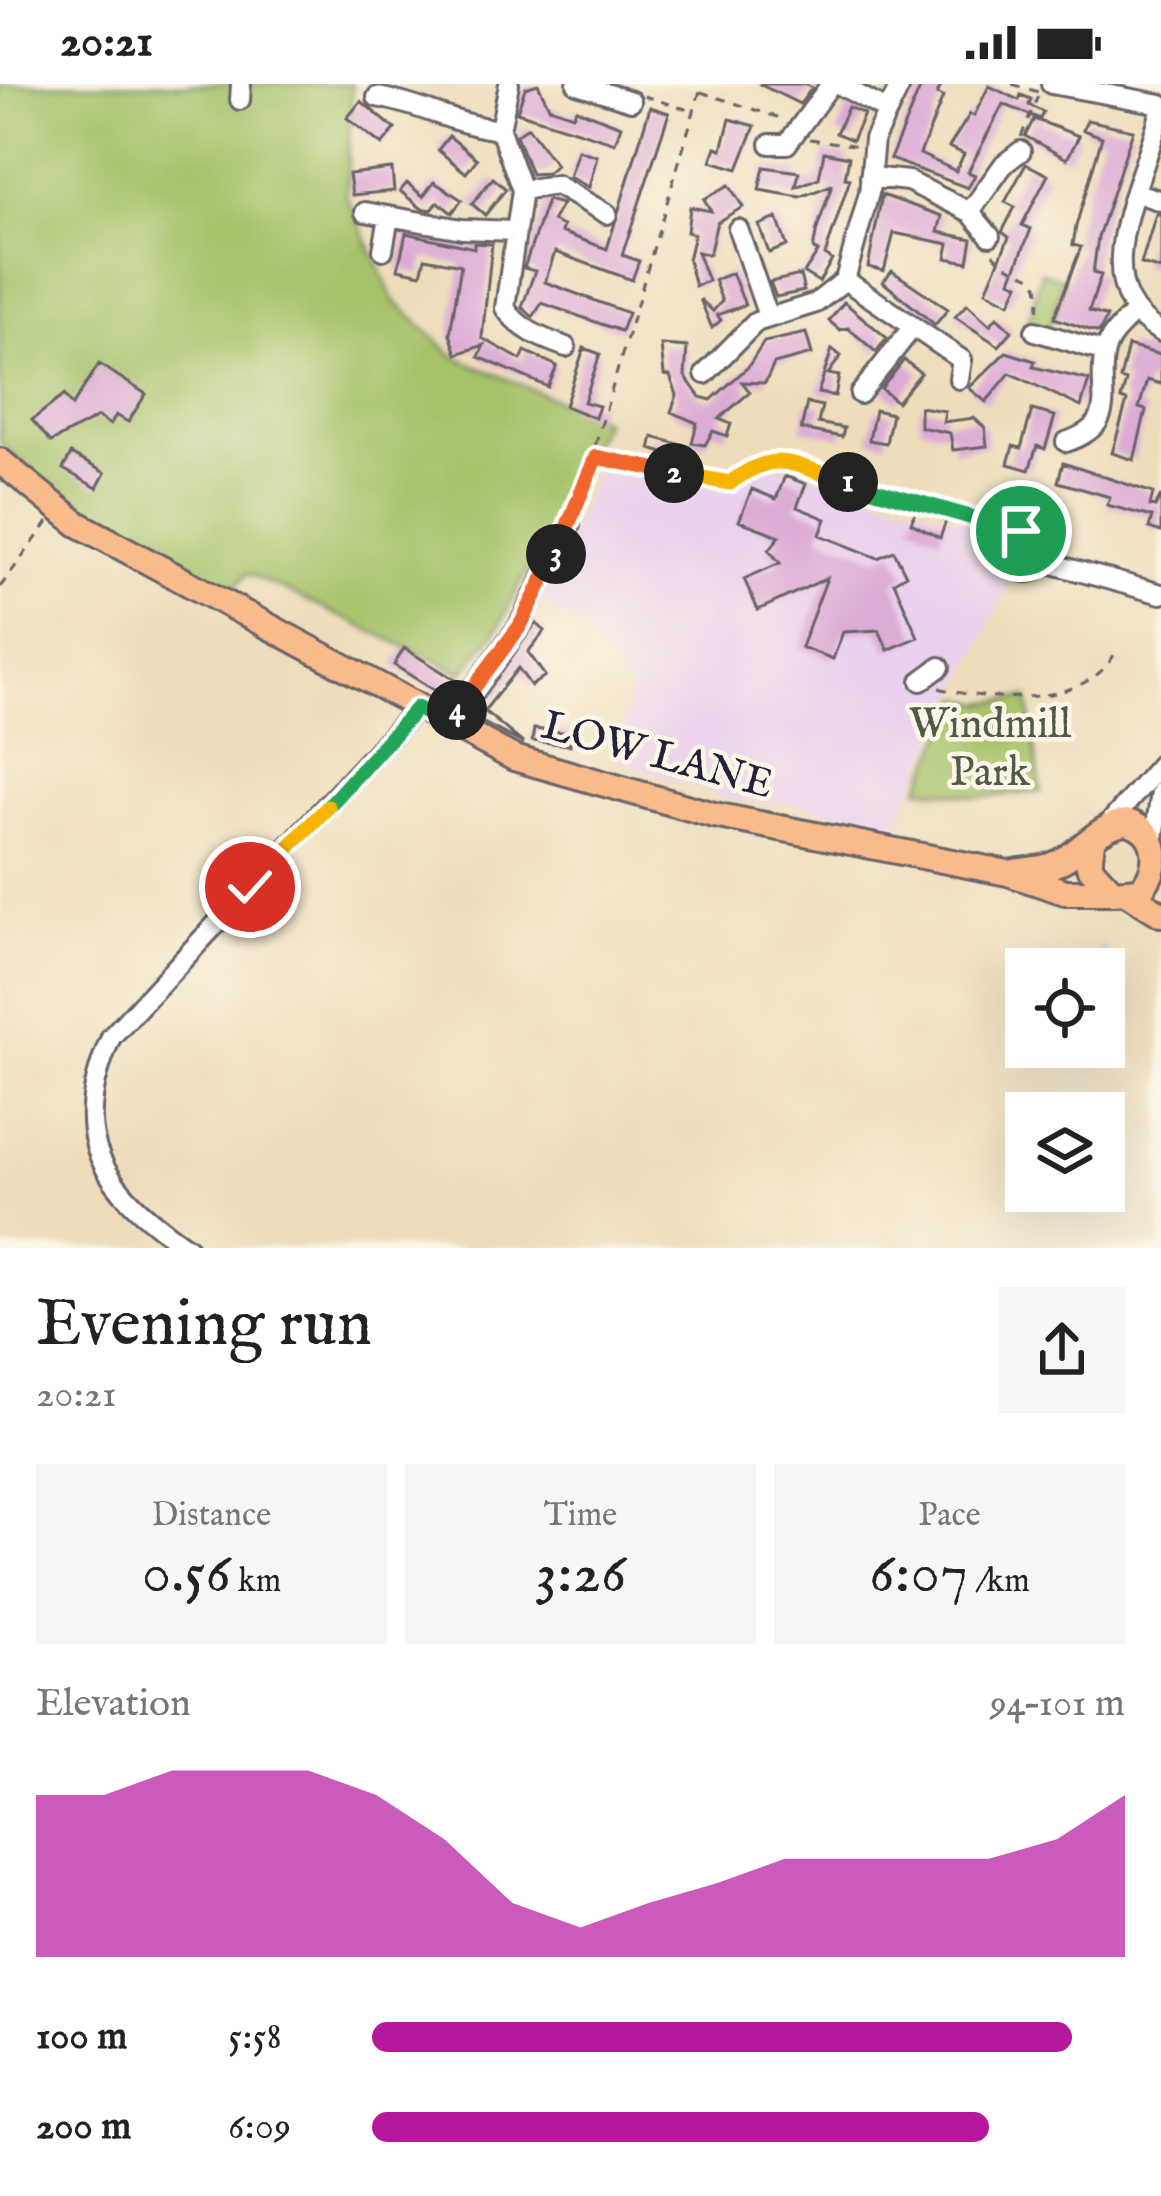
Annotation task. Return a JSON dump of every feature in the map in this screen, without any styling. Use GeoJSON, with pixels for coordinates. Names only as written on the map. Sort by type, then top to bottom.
{"type":"FeatureCollection","features":[{"type":"Feature","properties":{"kind":"main road","name":"LOW LANE"},"geometry":{"type":"LineString","coordinates":[[1,463],[56,510],[514,758],[600,785],[827,840],[1007,873],[1065,892],[1121,893],[1161,914]]}},
{"type":"Feature","properties":{"kind":"main road"},"geometry":{"type":"LineString","coordinates":[[1127,822],[1158,847],[1150,884],[1121,893],[1089,866],[1099,834],[1127,822]]}},
{"type":"Feature","properties":{"kind":"main road","name":"LOW LANE"},"geometry":{"type":"LineString","coordinates":[[1007,873],[1049,866],[1099,834]]}},
{"type":"Feature","properties":{"kind":"street"},"geometry":{"type":"LineString","coordinates":[[509,84],[500,130],[523,190],[505,308],[515,322],[566,347]]}},
{"type":"Feature","properties":{"kind":"street"},"geometry":{"type":"LineString","coordinates":[[577,84],[631,101]]}},
{"type":"Feature","properties":{"kind":"street"},"geometry":{"type":"LineString","coordinates":[[784,148],[835,84],[888,110]]}},
{"type":"Feature","properties":{"kind":"street"},"geometry":{"type":"LineString","coordinates":[[710,360],[769,316],[816,303],[845,280],[870,177],[871,151],[901,84]]}},
{"type":"Feature","properties":{"kind":"street"},"geometry":{"type":"LineString","coordinates":[[1048,84],[1161,106],[1118,267],[1135,313],[1161,332]]}},
{"type":"Feature","properties":{"kind":"street"},"geometry":{"type":"LineString","coordinates":[[377,97],[412,103],[461,126],[500,130]]}},
{"type":"Feature","properties":{"kind":"street"},"geometry":{"type":"LineString","coordinates":[[970,212],[1007,155]]}},
{"type":"Feature","properties":{"kind":"street"},"geometry":{"type":"LineString","coordinates":[[870,177],[908,181],[970,212],[990,236]]}},
{"type":"Feature","properties":{"kind":"street"},"geometry":{"type":"LineString","coordinates":[[523,190],[556,185],[608,214]]}},
{"type":"Feature","properties":{"kind":"street"},"geometry":{"type":"LineString","coordinates":[[1137,194],[1161,201]]}},
{"type":"Feature","properties":{"kind":"street"},"geometry":{"type":"LineString","coordinates":[[365,212],[514,231]]}},
{"type":"Feature","properties":{"kind":"street"},"geometry":{"type":"LineString","coordinates":[[383,250],[389,217]]}},
{"type":"Feature","properties":{"kind":"street"},"geometry":{"type":"LineString","coordinates":[[738,229],[734,256],[769,316]]}},
{"type":"Feature","properties":{"kind":"street"},"geometry":{"type":"LineString","coordinates":[[845,280],[960,370],[978,342]]}},
{"type":"Feature","properties":{"kind":"street"},"geometry":{"type":"LineString","coordinates":[[1066,442],[1088,433],[1104,407],[1105,352],[1116,329],[1135,313]]}},
{"type":"Feature","properties":{"kind":"street"},"geometry":{"type":"LineString","coordinates":[[860,394],[866,371],[912,328]]}},
{"type":"Feature","properties":{"kind":"street"},"geometry":{"type":"LineString","coordinates":[[1035,331],[1062,350],[1105,352]]}},
{"type":"Feature","properties":{"kind":"street"},"geometry":{"type":"LineString","coordinates":[[1088,433],[1100,452]]}},
{"type":"Feature","properties":{"kind":"street"},"geometry":{"type":"LineString","coordinates":[[446,724],[520,626],[571,525]]}},
{"type":"Feature","properties":{"kind":"street"},"geometry":{"type":"LineString","coordinates":[[1050,557],[1161,594]]}},
{"type":"Feature","properties":{"kind":"street"},"geometry":{"type":"LineString","coordinates":[[921,681],[940,667]]}},
{"type":"Feature","properties":{"kind":"street"},"geometry":{"type":"LineString","coordinates":[[188,1248],[141,1216],[104,1167],[88,1121],[96,1071],[111,1036],[417,708]]}},
{"type":"Feature","properties":{"kind":"street"},"geometry":{"type":"LineString","coordinates":[[1099,834],[1161,764]]}},
{"type":"Feature","properties":{"kind":"street"},"geometry":{"type":"LineString","coordinates":[[1158,847],[1161,792]]}},
{"type":"Feature","properties":{"kind":"path"},"geometry":{"type":"LineString","coordinates":[[571,525],[596,457],[702,84]]}},
{"type":"Feature","properties":{"kind":"path"},"geometry":{"type":"LineString","coordinates":[[1007,155],[1048,84]]}},
{"type":"Feature","properties":{"kind":"path"},"geometry":{"type":"LineString","coordinates":[[631,101],[645,96],[694,112]]}},
{"type":"Feature","properties":{"kind":"path"},"geometry":{"type":"LineString","coordinates":[[990,236],[985,240],[996,257],[1041,285],[1035,331]]}},
{"type":"Feature","properties":{"kind":"path"},"geometry":{"type":"LineString","coordinates":[[596,457],[725,484],[760,461],[771,460],[984,521],[1006,537],[1033,530],[1043,534],[1050,557]]}},
{"type":"Feature","properties":{"kind":"path"},"geometry":{"type":"LineString","coordinates":[[0,586],[56,510]]}},
{"type":"Feature","properties":{"kind":"path"},"geometry":{"type":"LineString","coordinates":[[921,681],[980,699],[1029,694],[1093,680],[1114,655]]}},
{"type":"Feature","properties":{"kind":"shaded area"},"geometry":{"type":"Polygon","coordinates":[[[602,463],[729,489],[758,467],[780,466],[982,526],[1004,539],[992,558],[1008,586],[895,827],[795,804],[729,800],[614,759],[631,689],[576,624],[538,602],[602,463]]]}},
{"type":"Feature","properties":{"kind":"green space"},"geometry":{"type":"Polygon","coordinates":[[[0,84],[352,84],[346,195],[394,300],[455,357],[604,420],[496,632],[462,673],[247,573],[230,595],[81,514],[0,443],[0,84]]]}},
{"type":"Feature","properties":{"kind":"green space"},"geometry":{"type":"Polygon","coordinates":[[[1041,272],[1064,279],[1050,327],[1029,321],[1041,272]]]}},
{"type":"Feature","properties":{"kind":"green space","name":"Windmill Park"},"geometry":{"type":"Polygon","coordinates":[[[1028,697],[1041,792],[981,797],[919,788],[961,698],[984,703],[1028,697]]]}},
{"type":"Feature","properties":{"kind":"building"},"geometry":{"type":"Polygon","coordinates":[[[538,84],[549,107],[573,115],[576,109],[621,126],[615,143],[517,112],[525,88],[538,84]]]}},
{"type":"Feature","properties":{"kind":"building"},"geometry":{"type":"Polygon","coordinates":[[[759,84],[805,84],[812,88],[800,104],[759,84]]]}},
{"type":"Feature","properties":{"kind":"building"},"geometry":{"type":"Polygon","coordinates":[[[922,84],[942,84],[937,94],[943,97],[920,154],[956,171],[964,154],[949,147],[970,114],[974,116],[989,86],[1019,100],[1021,95],[1031,99],[1029,105],[1043,112],[1040,119],[1003,104],[968,172],[975,175],[968,188],[890,159],[922,84]]]}},
{"type":"Feature","properties":{"kind":"building"},"geometry":{"type":"Polygon","coordinates":[[[361,101],[395,129],[382,145],[347,118],[361,101]]]}},
{"type":"Feature","properties":{"kind":"building"},"geometry":{"type":"Polygon","coordinates":[[[650,107],[669,113],[622,255],[639,261],[632,280],[555,252],[545,282],[628,313],[621,331],[542,303],[533,317],[522,307],[535,271],[524,268],[547,200],[562,204],[552,221],[563,226],[561,232],[607,249],[650,107]]]}},
{"type":"Feature","properties":{"kind":"building"},"geometry":{"type":"Polygon","coordinates":[[[848,107],[864,114],[852,140],[836,133],[848,107]]]}},
{"type":"Feature","properties":{"kind":"building"},"geometry":{"type":"Polygon","coordinates":[[[730,119],[755,126],[738,169],[711,161],[716,147],[722,149],[730,119]]]}},
{"type":"Feature","properties":{"kind":"building"},"geometry":{"type":"Polygon","coordinates":[[[1034,119],[1079,136],[1067,159],[1025,136],[1034,119]]]}},
{"type":"Feature","properties":{"kind":"building"},"geometry":{"type":"Polygon","coordinates":[[[1087,120],[1133,130],[1098,237],[1093,273],[1101,275],[1089,311],[1107,317],[1099,333],[1054,318],[1081,247],[1073,245],[1076,226],[1102,137],[1083,130],[1087,120]]]}},
{"type":"Feature","properties":{"kind":"building"},"geometry":{"type":"Polygon","coordinates":[[[528,127],[556,165],[546,173],[531,174],[516,135],[528,127]]]}},
{"type":"Feature","properties":{"kind":"building"},"geometry":{"type":"Polygon","coordinates":[[[449,136],[477,159],[466,173],[438,150],[449,136]]]}},
{"type":"Feature","properties":{"kind":"building"},"geometry":{"type":"Polygon","coordinates":[[[578,150],[597,156],[589,187],[569,177],[578,150]]]}},
{"type":"Feature","properties":{"kind":"building"},"geometry":{"type":"Polygon","coordinates":[[[824,152],[849,157],[845,178],[850,179],[825,255],[832,260],[819,282],[804,273],[818,252],[813,249],[817,229],[832,185],[800,197],[759,190],[764,167],[799,172],[796,187],[819,178],[824,152]]]}},
{"type":"Feature","properties":{"kind":"building"},"geometry":{"type":"Polygon","coordinates":[[[1026,164],[1048,175],[1022,225],[1031,229],[1011,280],[1019,284],[1010,303],[986,291],[1009,237],[1002,232],[1015,207],[1005,202],[1026,164]]]}},
{"type":"Feature","properties":{"kind":"building"},"geometry":{"type":"Polygon","coordinates":[[[392,169],[394,191],[352,195],[349,174],[392,169]]]}},
{"type":"Feature","properties":{"kind":"building"},"geometry":{"type":"Polygon","coordinates":[[[493,178],[506,189],[485,215],[472,204],[493,178]]]}},
{"type":"Feature","properties":{"kind":"building"},"geometry":{"type":"Polygon","coordinates":[[[434,182],[462,200],[452,213],[438,202],[432,210],[421,208],[400,191],[407,183],[423,196],[434,182]]]}},
{"type":"Feature","properties":{"kind":"building"},"geometry":{"type":"Polygon","coordinates":[[[729,185],[743,207],[717,222],[709,255],[697,252],[708,281],[695,286],[688,260],[694,234],[687,232],[690,207],[711,211],[704,199],[729,185]]]}},
{"type":"Feature","properties":{"kind":"building"},"geometry":{"type":"Polygon","coordinates":[[[882,195],[942,216],[938,232],[972,239],[968,262],[946,258],[949,244],[894,233],[884,271],[868,267],[882,195]]]}},
{"type":"Feature","properties":{"kind":"building"},"geometry":{"type":"Polygon","coordinates":[[[1156,214],[1161,214],[1161,270],[1141,264],[1156,214]]]}},
{"type":"Feature","properties":{"kind":"building"},"geometry":{"type":"Polygon","coordinates":[[[777,218],[787,246],[769,253],[759,225],[777,218]]]}},
{"type":"Feature","properties":{"kind":"building"},"geometry":{"type":"Polygon","coordinates":[[[406,233],[474,248],[474,243],[492,244],[482,338],[521,360],[525,351],[557,366],[548,387],[479,357],[484,345],[457,354],[450,334],[461,265],[425,258],[421,274],[398,269],[406,233]]]}},
{"type":"Feature","properties":{"kind":"building"},"geometry":{"type":"Polygon","coordinates":[[[892,271],[948,309],[935,325],[883,282],[892,271]]]}},
{"type":"Feature","properties":{"kind":"building"},"geometry":{"type":"Polygon","coordinates":[[[732,273],[745,305],[717,315],[721,320],[712,328],[700,299],[713,311],[722,301],[714,280],[732,273]]]}},
{"type":"Feature","properties":{"kind":"building"},"geometry":{"type":"Polygon","coordinates":[[[800,275],[804,291],[776,297],[770,282],[800,275]]]}},
{"type":"Feature","properties":{"kind":"building"},"geometry":{"type":"Polygon","coordinates":[[[844,302],[887,338],[876,352],[848,328],[840,330],[829,321],[844,302]]]}},
{"type":"Feature","properties":{"kind":"building"},"geometry":{"type":"Polygon","coordinates":[[[967,304],[990,325],[997,317],[1012,331],[999,346],[955,317],[967,304]]]}},
{"type":"Feature","properties":{"kind":"building"},"geometry":{"type":"Polygon","coordinates":[[[806,333],[812,354],[774,364],[765,383],[742,382],[750,392],[719,419],[731,424],[727,436],[713,431],[705,445],[692,443],[697,423],[671,412],[677,395],[670,376],[664,375],[661,345],[687,347],[685,376],[700,397],[711,400],[748,367],[764,342],[806,333]]]}},
{"type":"Feature","properties":{"kind":"building"},"geometry":{"type":"Polygon","coordinates":[[[1128,346],[1161,355],[1161,384],[1147,380],[1139,408],[1146,410],[1134,460],[1112,453],[1127,401],[1121,399],[1126,381],[1120,379],[1128,346]]]}},
{"type":"Feature","properties":{"kind":"building"},"geometry":{"type":"Polygon","coordinates":[[[584,348],[600,354],[584,402],[599,406],[595,418],[565,406],[584,348]]]}},
{"type":"Feature","properties":{"kind":"building"},"geometry":{"type":"Polygon","coordinates":[[[832,349],[841,356],[828,374],[839,376],[835,396],[818,393],[832,349]]]}},
{"type":"Feature","properties":{"kind":"building"},"geometry":{"type":"Polygon","coordinates":[[[1006,352],[1035,361],[1033,367],[1089,380],[1081,407],[1010,373],[986,402],[969,388],[1006,352]]]}},
{"type":"Feature","properties":{"kind":"building"},"geometry":{"type":"Polygon","coordinates":[[[904,360],[921,373],[897,402],[881,389],[904,360]]]}},
{"type":"Feature","properties":{"kind":"building"},"geometry":{"type":"Polygon","coordinates":[[[99,364],[146,394],[128,422],[116,415],[110,425],[98,417],[51,442],[32,420],[64,395],[72,406],[99,364]]]}},
{"type":"Feature","properties":{"kind":"building"},"geometry":{"type":"Polygon","coordinates":[[[807,403],[822,406],[818,423],[844,428],[842,437],[801,429],[807,403]]]}},
{"type":"Feature","properties":{"kind":"building"},"geometry":{"type":"Polygon","coordinates":[[[920,407],[945,411],[943,422],[974,418],[985,428],[987,446],[953,450],[950,433],[920,427],[920,407]]]}},
{"type":"Feature","properties":{"kind":"building"},"geometry":{"type":"Polygon","coordinates":[[[875,410],[892,414],[886,443],[869,440],[875,410]]]}},
{"type":"Feature","properties":{"kind":"building"},"geometry":{"type":"Polygon","coordinates":[[[1032,410],[1055,416],[1045,449],[1037,446],[1029,470],[1008,464],[1013,446],[1021,448],[1032,410]]]}},
{"type":"Feature","properties":{"kind":"building"},"geometry":{"type":"Polygon","coordinates":[[[653,437],[689,447],[682,463],[650,449],[653,437]]]}},
{"type":"Feature","properties":{"kind":"building"},"geometry":{"type":"Polygon","coordinates":[[[71,454],[105,473],[97,488],[63,469],[71,454]]]}},
{"type":"Feature","properties":{"kind":"building"},"geometry":{"type":"Polygon","coordinates":[[[1063,463],[1153,493],[1150,506],[1155,507],[1161,496],[1161,532],[1149,528],[1152,517],[1107,505],[1110,497],[1058,482],[1063,463]]]}},
{"type":"Feature","properties":{"kind":"building"},"geometry":{"type":"Polygon","coordinates":[[[785,476],[806,484],[797,507],[826,519],[820,535],[878,558],[894,551],[906,575],[894,582],[918,637],[888,650],[879,630],[843,632],[833,659],[801,647],[827,578],[758,610],[744,579],[780,563],[769,550],[780,536],[739,521],[752,489],[776,499],[785,476]]]}},
{"type":"Feature","properties":{"kind":"building"},"geometry":{"type":"Polygon","coordinates":[[[916,510],[946,521],[940,538],[911,523],[916,510]]]}},
{"type":"Feature","properties":{"kind":"building"},"geometry":{"type":"Polygon","coordinates":[[[536,623],[545,631],[528,652],[545,676],[531,686],[518,668],[484,711],[524,744],[470,716],[536,623]]]}},
{"type":"Feature","properties":{"kind":"building"},"geometry":{"type":"Polygon","coordinates":[[[404,648],[460,683],[448,699],[394,665],[404,648]]]}},
{"type":"Feature","properties":{"kind":"building"},"geometry":{"type":"Polygon","coordinates":[[[534,729],[571,733],[570,745],[532,741],[534,729]]]}},
{"type":"Feature","properties":{"kind":"route"},"geometry":{"type":"LineString","coordinates":[[250,887],[417,708],[446,724],[520,626],[571,525],[596,457],[725,484],[760,461],[771,460],[984,521],[1006,537],[1021,531]]}}]}
